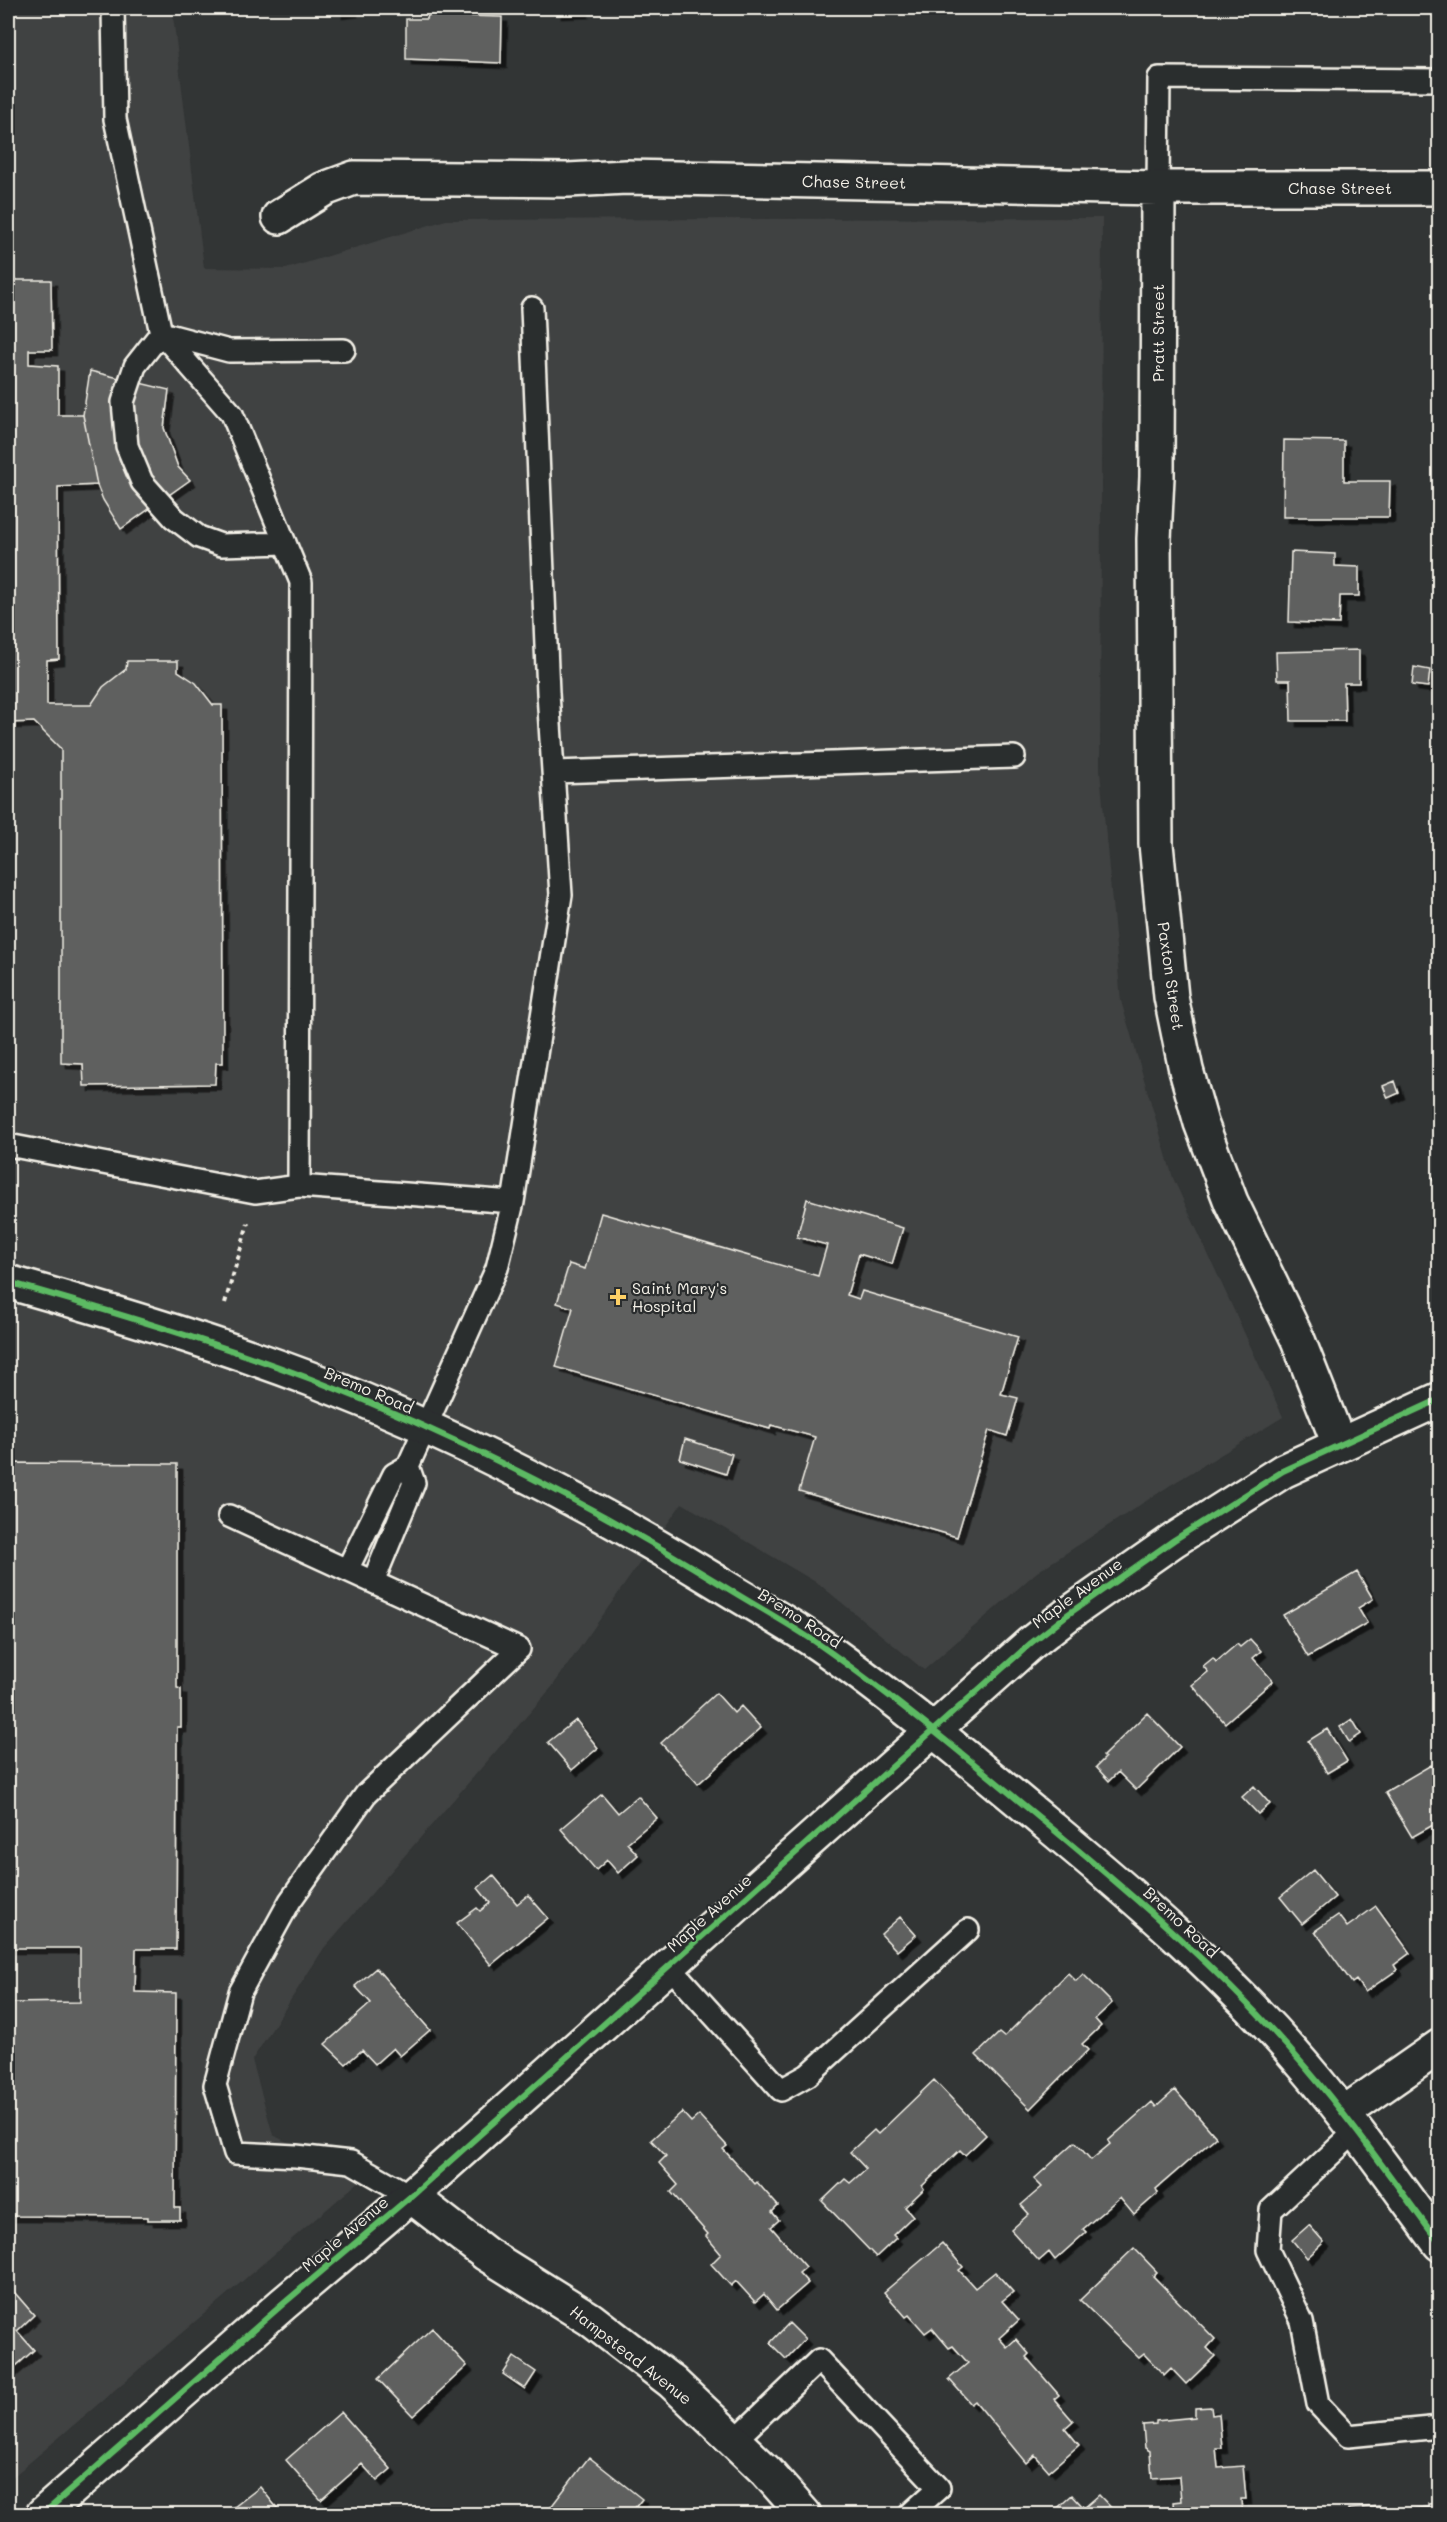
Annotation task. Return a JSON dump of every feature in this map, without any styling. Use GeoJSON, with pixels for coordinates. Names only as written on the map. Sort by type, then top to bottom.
{"type":"FeatureCollection","features":[{"type":"Feature","properties":{"kind":"street","name":"Chase Street"},"geometry":{"type":"LineString","coordinates":[[279,217],[324,189],[354,178],[568,180],[626,177],[1158,188],[1440,188]]}},
{"type":"Feature","properties":{"kind":"street","name":"Pratt Street"},"geometry":{"type":"LineString","coordinates":[[1157,477],[1158,188]]}},
{"type":"Feature","properties":{"kind":"street","name":"Paxton Street"},"geometry":{"type":"LineString","coordinates":[[1157,477],[1154,539],[1156,844],[1171,997],[1186,1070],[1201,1123],[1231,1202],[1298,1340],[1339,1444]]}},
{"type":"Feature","properties":{"kind":"street","name":"Bremo Road"},"geometry":{"type":"LineString","coordinates":[[8,1282],[198,1338],[314,1381],[425,1428],[598,1513],[685,1562],[818,1644],[934,1730],[1147,1906],[1257,2014],[1350,2122],[1440,2244]]}},
{"type":"Feature","properties":{"kind":"street","name":"Maple Avenue"},"geometry":{"type":"LineString","coordinates":[[43,2514],[283,2304],[411,2196],[1031,1643],[1174,1540],[1283,1471],[1440,1399]]}},
{"type":"Feature","properties":{"kind":"street"},"geometry":{"type":"LineString","coordinates":[[1350,2122],[1440,2046]]}},
{"type":"Feature","properties":{"kind":"street","name":"Hampstead Avenue"},"geometry":{"type":"LineString","coordinates":[[411,2196],[486,2254],[599,2326],[672,2382],[766,2471],[804,2514]]}},
{"type":"Feature","properties":{"kind":"lane"},"geometry":{"type":"LineString","coordinates":[[113,8],[115,119],[161,333],[232,414],[301,582],[299,1186]]}},
{"type":"Feature","properties":{"kind":"lane"},"geometry":{"type":"LineString","coordinates":[[1158,188],[1159,78],[1440,80]]}},
{"type":"Feature","properties":{"kind":"lane"},"geometry":{"type":"LineString","coordinates":[[347,1570],[394,1474],[408,1466],[497,1268],[513,1202],[561,895],[548,693],[532,308]]}},
{"type":"Feature","properties":{"kind":"lane"},"geometry":{"type":"LineString","coordinates":[[161,333],[229,351],[344,350]]}},
{"type":"Feature","properties":{"kind":"lane"},"geometry":{"type":"LineString","coordinates":[[161,333],[135,366],[123,402],[127,446],[142,482],[174,518],[198,537],[221,545],[285,543]]}},
{"type":"Feature","properties":{"kind":"lane"},"geometry":{"type":"LineString","coordinates":[[554,772],[1014,757]]}},
{"type":"Feature","properties":{"kind":"lane"},"geometry":{"type":"LineString","coordinates":[[8,1145],[255,1192],[299,1186],[513,1202]]}},
{"type":"Feature","properties":{"kind":"lane"},"geometry":{"type":"LineString","coordinates":[[373,1582],[414,1483],[408,1466]]}},
{"type":"Feature","properties":{"kind":"lane"},"geometry":{"type":"LineString","coordinates":[[229,1516],[519,1649],[366,1794],[290,1901],[240,1992],[215,2085],[235,2153],[351,2162],[411,2196]]}},
{"type":"Feature","properties":{"kind":"lane"},"geometry":{"type":"LineString","coordinates":[[669,1966],[781,2090],[808,2075],[968,1930]]}},
{"type":"Feature","properties":{"kind":"lane"},"geometry":{"type":"LineString","coordinates":[[1350,2122],[1271,2210],[1268,2250],[1302,2321],[1318,2404],[1348,2436],[1440,2427]]}},
{"type":"Feature","properties":{"kind":"lane"},"geometry":{"type":"LineString","coordinates":[[734,2441],[819,2360],[939,2488],[910,2514]]}},
{"type":"Feature","properties":{"kind":"path"},"geometry":{"type":"LineString","coordinates":[[225,1303],[249,1218]]}},
{"type":"Feature","properties":{"kind":"shaded area","name":"Saint Mary's Hospital"},"geometry":{"type":"Polygon","coordinates":[[[8,8],[172,8],[204,268],[286,269],[446,220],[1102,218],[1100,771],[1121,1001],[1173,1178],[1283,1417],[1169,1486],[1037,1572],[924,1670],[819,1584],[682,1503],[552,1687],[324,1948],[252,2060],[273,2135],[361,2180],[8,2481],[8,8]]]}},
{"type":"Feature","properties":{"kind":"building"},"geometry":{"type":"Polygon","coordinates":[[[337,8],[352,8],[352,11],[337,13],[337,8]]]}},
{"type":"Feature","properties":{"kind":"building"},"geometry":{"type":"Polygon","coordinates":[[[556,8],[583,8],[583,12],[556,13],[556,8]]]}},
{"type":"Feature","properties":{"kind":"building"},"geometry":{"type":"Polygon","coordinates":[[[428,15],[502,17],[501,63],[406,59],[406,19],[427,19],[428,15]]]}},
{"type":"Feature","properties":{"kind":"building"},"geometry":{"type":"Polygon","coordinates":[[[8,280],[51,280],[52,350],[29,350],[29,364],[58,366],[58,415],[83,415],[97,485],[58,487],[59,659],[47,660],[47,705],[91,705],[103,687],[126,669],[127,661],[178,661],[178,671],[196,683],[213,705],[222,705],[223,1063],[216,1063],[215,1084],[84,1086],[83,1064],[61,1063],[61,749],[34,722],[8,723],[8,280]]]}},
{"type":"Feature","properties":{"kind":"building"},"geometry":{"type":"Polygon","coordinates":[[[90,371],[169,390],[164,428],[178,467],[190,480],[121,529],[103,500],[97,485],[83,415],[90,371]]]}},
{"type":"Feature","properties":{"kind":"building"},"geometry":{"type":"Polygon","coordinates":[[[1284,440],[1344,441],[1344,481],[1390,481],[1389,517],[1283,517],[1284,440]]]}},
{"type":"Feature","properties":{"kind":"building"},"geometry":{"type":"Polygon","coordinates":[[[1291,552],[1335,554],[1335,566],[1359,567],[1359,596],[1340,596],[1339,624],[1289,622],[1291,552]]]}},
{"type":"Feature","properties":{"kind":"building"},"geometry":{"type":"Polygon","coordinates":[[[1359,650],[1359,683],[1344,683],[1345,721],[1291,721],[1290,680],[1277,680],[1276,652],[1359,650]]]}},
{"type":"Feature","properties":{"kind":"building"},"geometry":{"type":"Polygon","coordinates":[[[1414,667],[1430,670],[1428,687],[1412,685],[1414,667]]]}},
{"type":"Feature","properties":{"kind":"building"},"geometry":{"type":"Polygon","coordinates":[[[1395,1081],[1399,1093],[1388,1098],[1383,1086],[1395,1081]]]}},
{"type":"Feature","properties":{"kind":"building"},"geometry":{"type":"Polygon","coordinates":[[[1440,1175],[1440,1196],[1432,1178],[1440,1175]]]}},
{"type":"Feature","properties":{"kind":"building"},"geometry":{"type":"Polygon","coordinates":[[[807,1199],[903,1228],[892,1264],[859,1254],[847,1295],[859,1299],[862,1291],[1018,1337],[1001,1394],[1018,1398],[1007,1436],[989,1430],[957,1537],[799,1491],[815,1437],[771,1425],[770,1429],[556,1367],[573,1308],[557,1303],[569,1264],[585,1269],[601,1213],[818,1276],[827,1245],[797,1237],[807,1199]]]}},
{"type":"Feature","properties":{"kind":"building"},"geometry":{"type":"Polygon","coordinates":[[[685,1439],[732,1454],[726,1474],[680,1459],[685,1439]]]}},
{"type":"Feature","properties":{"kind":"building"},"geometry":{"type":"Polygon","coordinates":[[[8,1463],[177,1464],[177,1688],[181,1689],[181,1727],[177,1727],[176,1949],[136,1949],[135,1992],[176,1993],[175,2208],[180,2208],[180,2220],[148,2220],[148,2217],[8,2216],[8,2003],[80,2002],[80,1948],[8,1948],[8,1463]]]}},
{"type":"Feature","properties":{"kind":"building"},"geometry":{"type":"Polygon","coordinates":[[[1357,1572],[1373,1599],[1358,1608],[1367,1623],[1308,1657],[1283,1615],[1357,1572]]]}},
{"type":"Feature","properties":{"kind":"building"},"geometry":{"type":"Polygon","coordinates":[[[1250,1639],[1261,1651],[1253,1658],[1273,1681],[1225,1723],[1192,1685],[1208,1672],[1203,1666],[1213,1658],[1216,1662],[1237,1644],[1240,1647],[1250,1639]]]}},
{"type":"Feature","properties":{"kind":"building"},"geometry":{"type":"Polygon","coordinates":[[[716,1693],[734,1713],[741,1706],[761,1728],[698,1784],[661,1743],[716,1693]]]}},
{"type":"Feature","properties":{"kind":"building"},"geometry":{"type":"Polygon","coordinates":[[[1147,1713],[1180,1747],[1136,1790],[1118,1772],[1109,1781],[1096,1767],[1105,1758],[1103,1756],[1147,1713]]]}},
{"type":"Feature","properties":{"kind":"building"},"geometry":{"type":"Polygon","coordinates":[[[1352,1719],[1361,1734],[1349,1742],[1340,1727],[1352,1719]]]}},
{"type":"Feature","properties":{"kind":"building"},"geometry":{"type":"Polygon","coordinates":[[[576,1720],[598,1748],[572,1770],[548,1742],[576,1720]]]}},
{"type":"Feature","properties":{"kind":"building"},"geometry":{"type":"Polygon","coordinates":[[[1327,1729],[1347,1761],[1327,1773],[1308,1741],[1327,1729]]]}},
{"type":"Feature","properties":{"kind":"building"},"geometry":{"type":"Polygon","coordinates":[[[1431,1765],[1440,1779],[1440,1821],[1412,1837],[1385,1792],[1431,1765]]]}},
{"type":"Feature","properties":{"kind":"building"},"geometry":{"type":"Polygon","coordinates":[[[1254,1786],[1270,1804],[1258,1814],[1242,1797],[1254,1786]]]}},
{"type":"Feature","properties":{"kind":"building"},"geometry":{"type":"Polygon","coordinates":[[[602,1794],[618,1813],[638,1796],[657,1818],[627,1843],[638,1855],[618,1873],[607,1860],[596,1870],[561,1829],[602,1794]]]}},
{"type":"Feature","properties":{"kind":"building"},"geometry":{"type":"Polygon","coordinates":[[[1313,1870],[1335,1897],[1302,1924],[1280,1897],[1313,1870]]]}},
{"type":"Feature","properties":{"kind":"building"},"geometry":{"type":"Polygon","coordinates":[[[493,1875],[517,1904],[528,1895],[548,1918],[491,1965],[457,1923],[477,1908],[480,1911],[490,1903],[478,1888],[493,1875]]]}},
{"type":"Feature","properties":{"kind":"building"},"geometry":{"type":"Polygon","coordinates":[[[1376,1906],[1410,1953],[1394,1965],[1397,1970],[1365,1992],[1356,1980],[1352,1983],[1315,1931],[1338,1915],[1347,1927],[1376,1906]]]}},
{"type":"Feature","properties":{"kind":"building"},"geometry":{"type":"Polygon","coordinates":[[[900,1917],[916,1935],[897,1951],[881,1934],[900,1917]]]}},
{"type":"Feature","properties":{"kind":"building"},"geometry":{"type":"Polygon","coordinates":[[[376,1968],[430,2030],[400,2056],[393,2048],[375,2064],[362,2050],[346,2064],[325,2044],[371,2003],[355,1986],[376,1968]]]}},
{"type":"Feature","properties":{"kind":"building"},"geometry":{"type":"Polygon","coordinates":[[[1068,1973],[1076,1981],[1083,1974],[1112,2003],[1095,2019],[1101,2026],[1082,2044],[1088,2050],[1030,2109],[976,2055],[999,2033],[1004,2037],[1068,1973]]]}},
{"type":"Feature","properties":{"kind":"building"},"geometry":{"type":"Polygon","coordinates":[[[934,2080],[986,2135],[965,2155],[960,2150],[922,2186],[924,2189],[905,2207],[913,2216],[893,2235],[896,2238],[876,2257],[822,2201],[845,2179],[850,2183],[866,2169],[850,2152],[874,2130],[878,2134],[934,2080]]]}},
{"type":"Feature","properties":{"kind":"building"},"geometry":{"type":"Polygon","coordinates":[[[1175,2090],[1216,2137],[1156,2189],[1158,2193],[1134,2214],[1120,2197],[1083,2229],[1086,2232],[1055,2260],[1049,2252],[1039,2261],[1011,2230],[1029,2214],[1021,2205],[1042,2187],[1034,2179],[1075,2142],[1091,2160],[1110,2144],[1108,2141],[1152,2102],[1156,2107],[1175,2090]]]}},
{"type":"Feature","properties":{"kind":"building"},"geometry":{"type":"Polygon","coordinates":[[[682,2112],[691,2122],[699,2115],[727,2146],[723,2149],[778,2206],[772,2212],[779,2220],[771,2227],[806,2267],[799,2273],[808,2283],[777,2310],[764,2294],[755,2302],[736,2281],[731,2286],[711,2264],[721,2254],[706,2236],[708,2234],[671,2192],[678,2185],[659,2163],[666,2156],[651,2140],[682,2112]]]}},
{"type":"Feature","properties":{"kind":"building"},"geometry":{"type":"Polygon","coordinates":[[[1309,2225],[1324,2242],[1307,2258],[1292,2240],[1309,2225]]]}},
{"type":"Feature","properties":{"kind":"building"},"geometry":{"type":"Polygon","coordinates":[[[942,2243],[963,2267],[959,2270],[975,2288],[995,2272],[1013,2292],[1002,2301],[1019,2320],[999,2338],[1007,2347],[1016,2339],[1029,2354],[1026,2357],[1059,2395],[1054,2399],[1073,2421],[1065,2428],[1079,2445],[1049,2471],[1035,2455],[1026,2463],[975,2401],[971,2404],[949,2379],[968,2363],[953,2346],[949,2348],[932,2328],[925,2333],[909,2315],[906,2317],[884,2292],[942,2243]]]}},
{"type":"Feature","properties":{"kind":"building"},"geometry":{"type":"Polygon","coordinates":[[[1134,2248],[1157,2272],[1153,2276],[1215,2339],[1207,2348],[1215,2356],[1186,2384],[1171,2368],[1164,2375],[1144,2354],[1139,2358],[1080,2300],[1134,2248]]]}},
{"type":"Feature","properties":{"kind":"building"},"geometry":{"type":"Polygon","coordinates":[[[8,2285],[34,2315],[17,2331],[34,2350],[8,2373],[8,2285]]]}},
{"type":"Feature","properties":{"kind":"building"},"geometry":{"type":"Polygon","coordinates":[[[789,2323],[805,2339],[786,2359],[770,2343],[789,2323]]]}},
{"type":"Feature","properties":{"kind":"building"},"geometry":{"type":"Polygon","coordinates":[[[432,2328],[467,2366],[413,2416],[378,2379],[432,2328]]]}},
{"type":"Feature","properties":{"kind":"building"},"geometry":{"type":"Polygon","coordinates":[[[514,2357],[536,2372],[525,2389],[503,2374],[514,2357]]]}},
{"type":"Feature","properties":{"kind":"building"},"geometry":{"type":"Polygon","coordinates":[[[1211,2407],[1212,2415],[1219,2414],[1222,2448],[1216,2448],[1218,2468],[1243,2466],[1246,2499],[1241,2499],[1242,2514],[1174,2514],[1173,2502],[1181,2501],[1179,2476],[1152,2478],[1150,2451],[1145,2448],[1143,2425],[1156,2424],[1156,2421],[1195,2417],[1195,2408],[1211,2407]]]}},
{"type":"Feature","properties":{"kind":"building"},"geometry":{"type":"Polygon","coordinates":[[[341,2412],[391,2469],[377,2481],[362,2464],[321,2500],[286,2460],[341,2412]]]}},
{"type":"Feature","properties":{"kind":"building"},"geometry":{"type":"Polygon","coordinates":[[[589,2457],[642,2499],[630,2514],[583,2514],[577,2510],[573,2514],[559,2514],[550,2508],[589,2457]]]}},
{"type":"Feature","properties":{"kind":"building"},"geometry":{"type":"Polygon","coordinates":[[[260,2487],[282,2514],[225,2514],[260,2487]]]}},
{"type":"Feature","properties":{"kind":"building"},"geometry":{"type":"Polygon","coordinates":[[[1072,2495],[1084,2508],[1099,2495],[1117,2514],[1051,2514],[1072,2495]]]}},
{"type":"Feature","properties":{"kind":"building"},"geometry":{"type":"Polygon","coordinates":[[[1440,2503],[1440,2514],[1348,2514],[1348,2509],[1379,2506],[1380,2512],[1429,2507],[1429,2504],[1440,2503]]]}},
{"type":"Feature","properties":{"kind":"cycle path"},"geometry":{"type":"LineString","coordinates":[[8,1282],[122,1315],[236,1352],[311,1379],[417,1423],[521,1473],[623,1527],[820,1645],[905,1708],[988,1775],[1112,1878],[1213,1969],[1276,2034],[1324,2089],[1440,2244]]}},
{"type":"Feature","properties":{"kind":"cycle path"},"geometry":{"type":"LineString","coordinates":[[43,2514],[283,2304],[411,2196],[1031,1643],[1174,1540],[1283,1471],[1440,1399]]}},
{"type":"Feature","properties":{"kind":"place","name":"Saint Mary's Hospital"},"geometry":{"type":"Point","coordinates":[618,1297]}}]}
